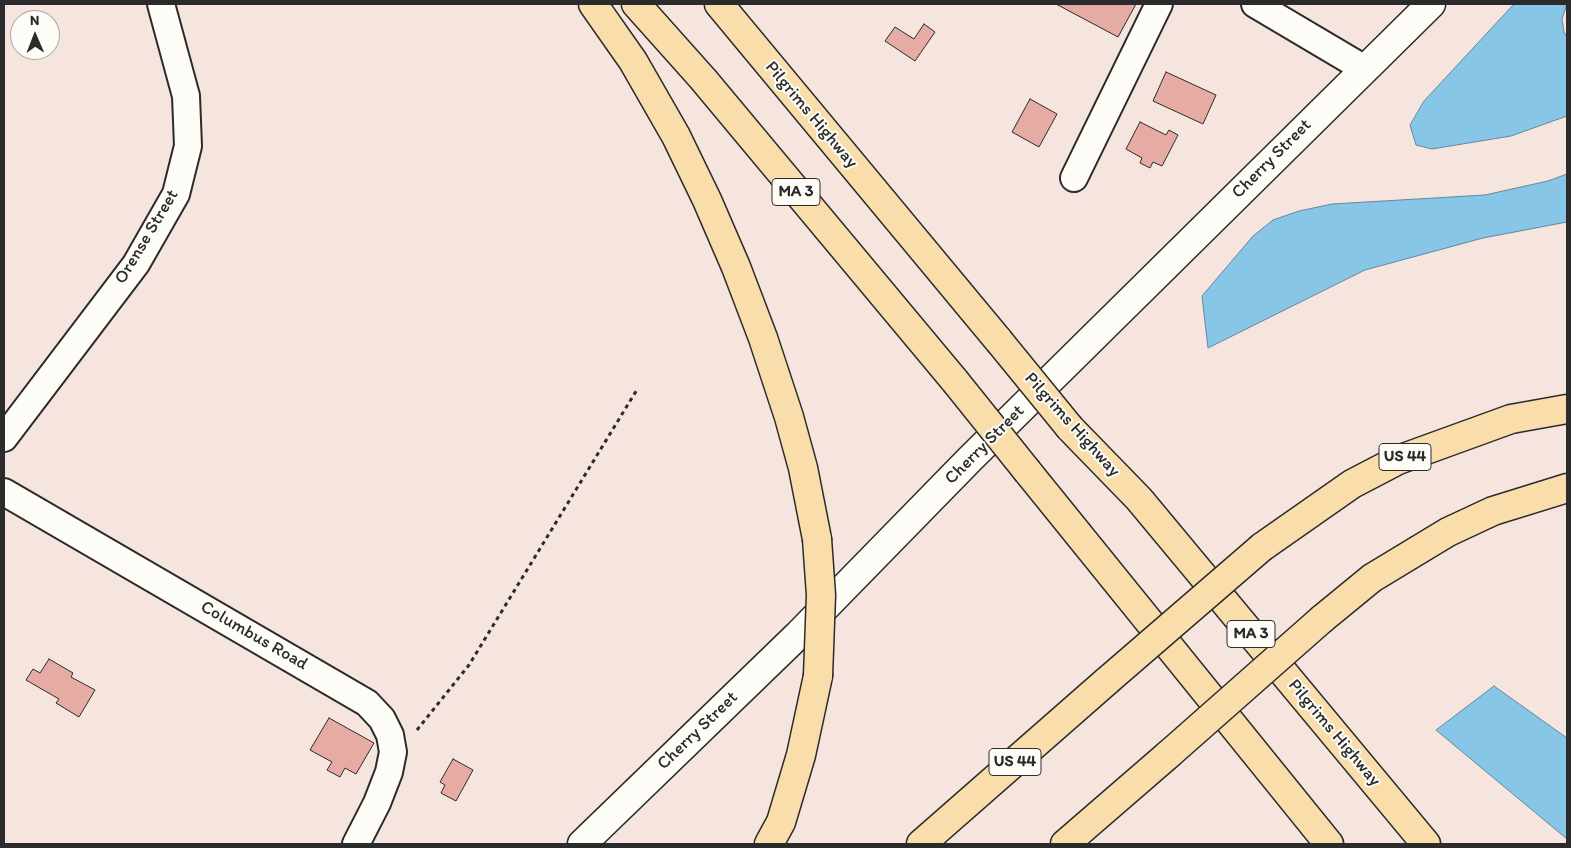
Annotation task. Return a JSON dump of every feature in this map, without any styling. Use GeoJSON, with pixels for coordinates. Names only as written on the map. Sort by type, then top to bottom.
{"type":"FeatureCollection","features":[{"type":"Feature","properties":{"kind":"highway"},"geometry":{"type":"LineString","coordinates":[[593,4],[633,61],[676,136],[707,200],[736,267],[763,338],[789,417],[803,468],[817,539],[821,595],[818,676],[801,755],[781,822],[769,844]]}},
{"type":"Feature","properties":{"kind":"highway","name":"MA 3"},"geometry":{"type":"LineString","coordinates":[[636,4],[703,79],[955,381],[1329,844]]}},
{"type":"Feature","properties":{"kind":"highway","name":"Pilgrims Highway"},"geometry":{"type":"LineString","coordinates":[[719,4],[1070,428],[1139,499],[1426,844]]}},
{"type":"Feature","properties":{"kind":"highway","name":"US 44"},"geometry":{"type":"LineString","coordinates":[[921,844],[1262,547],[1352,484],[1398,460],[1450,439],[1511,419],[1567,409]]}},
{"type":"Feature","properties":{"kind":"highway"},"geometry":{"type":"LineString","coordinates":[[1065,844],[1322,619],[1372,578],[1448,532],[1493,511],[1567,488]]}},
{"type":"Feature","properties":{"kind":"main road","name":"Cherry Street"},"geometry":{"type":"LineString","coordinates":[[582,844],[798,635],[970,459],[1363,68],[1431,4]]}},
{"type":"Feature","properties":{"kind":"street","name":"Orense Street"},"geometry":{"type":"LineString","coordinates":[[4,438],[136,264],[176,194],[188,146],[186,96],[160,4]]}},
{"type":"Feature","properties":{"kind":"street"},"geometry":{"type":"LineString","coordinates":[[1074,178],[1159,4]]}},
{"type":"Feature","properties":{"kind":"street"},"geometry":{"type":"LineString","coordinates":[[1255,4],[1363,68]]}},
{"type":"Feature","properties":{"kind":"street","name":"Columbus Road"},"geometry":{"type":"LineString","coordinates":[[4,492],[367,703],[382,719],[390,735],[393,752],[389,772],[377,803],[356,844]]}},
{"type":"Feature","properties":{"kind":"path"},"geometry":{"type":"LineString","coordinates":[[415,734],[469,665],[638,388]]}},
{"type":"Feature","properties":{"kind":"water"},"geometry":{"type":"Polygon","coordinates":[[[1514,4],[1567,4],[1562,19],[1564,32],[1567,37],[1567,116],[1511,136],[1432,149],[1416,145],[1410,125],[1424,101],[1514,4]]]}},
{"type":"Feature","properties":{"kind":"water"},"geometry":{"type":"Polygon","coordinates":[[[1567,174],[1567,222],[1483,238],[1365,270],[1208,348],[1202,296],[1253,236],[1273,220],[1299,211],[1332,204],[1485,195],[1548,181],[1567,174]]]}},
{"type":"Feature","properties":{"kind":"water"},"geometry":{"type":"Polygon","coordinates":[[[1494,686],[1567,738],[1567,839],[1436,730],[1494,686]]]}},
{"type":"Feature","properties":{"kind":"building"},"geometry":{"type":"Polygon","coordinates":[[[1056,4],[1136,4],[1118,37],[1056,4]]]}},
{"type":"Feature","properties":{"kind":"building"},"geometry":{"type":"Polygon","coordinates":[[[924,24],[935,32],[915,61],[885,41],[895,27],[914,39],[924,24]]]}},
{"type":"Feature","properties":{"kind":"building"},"geometry":{"type":"Polygon","coordinates":[[[1166,72],[1216,95],[1203,124],[1153,101],[1166,72]]]}},
{"type":"Feature","properties":{"kind":"building"},"geometry":{"type":"Polygon","coordinates":[[[1030,99],[1057,114],[1039,147],[1012,132],[1030,99]]]}},
{"type":"Feature","properties":{"kind":"building"},"geometry":{"type":"Polygon","coordinates":[[[1140,122],[1166,135],[1169,130],[1178,135],[1162,166],[1153,162],[1150,168],[1140,163],[1142,158],[1126,149],[1140,122]]]}},
{"type":"Feature","properties":{"kind":"building"},"geometry":{"type":"Polygon","coordinates":[[[49,659],[73,673],[71,677],[95,690],[79,717],[56,703],[59,699],[26,680],[33,669],[40,673],[49,659]]]}},
{"type":"Feature","properties":{"kind":"building"},"geometry":{"type":"Polygon","coordinates":[[[329,718],[374,743],[356,774],[345,768],[340,777],[327,770],[332,762],[310,750],[329,718]]]}},
{"type":"Feature","properties":{"kind":"building"},"geometry":{"type":"Polygon","coordinates":[[[453,759],[473,770],[456,801],[441,793],[445,785],[440,782],[453,759]]]}}]}
